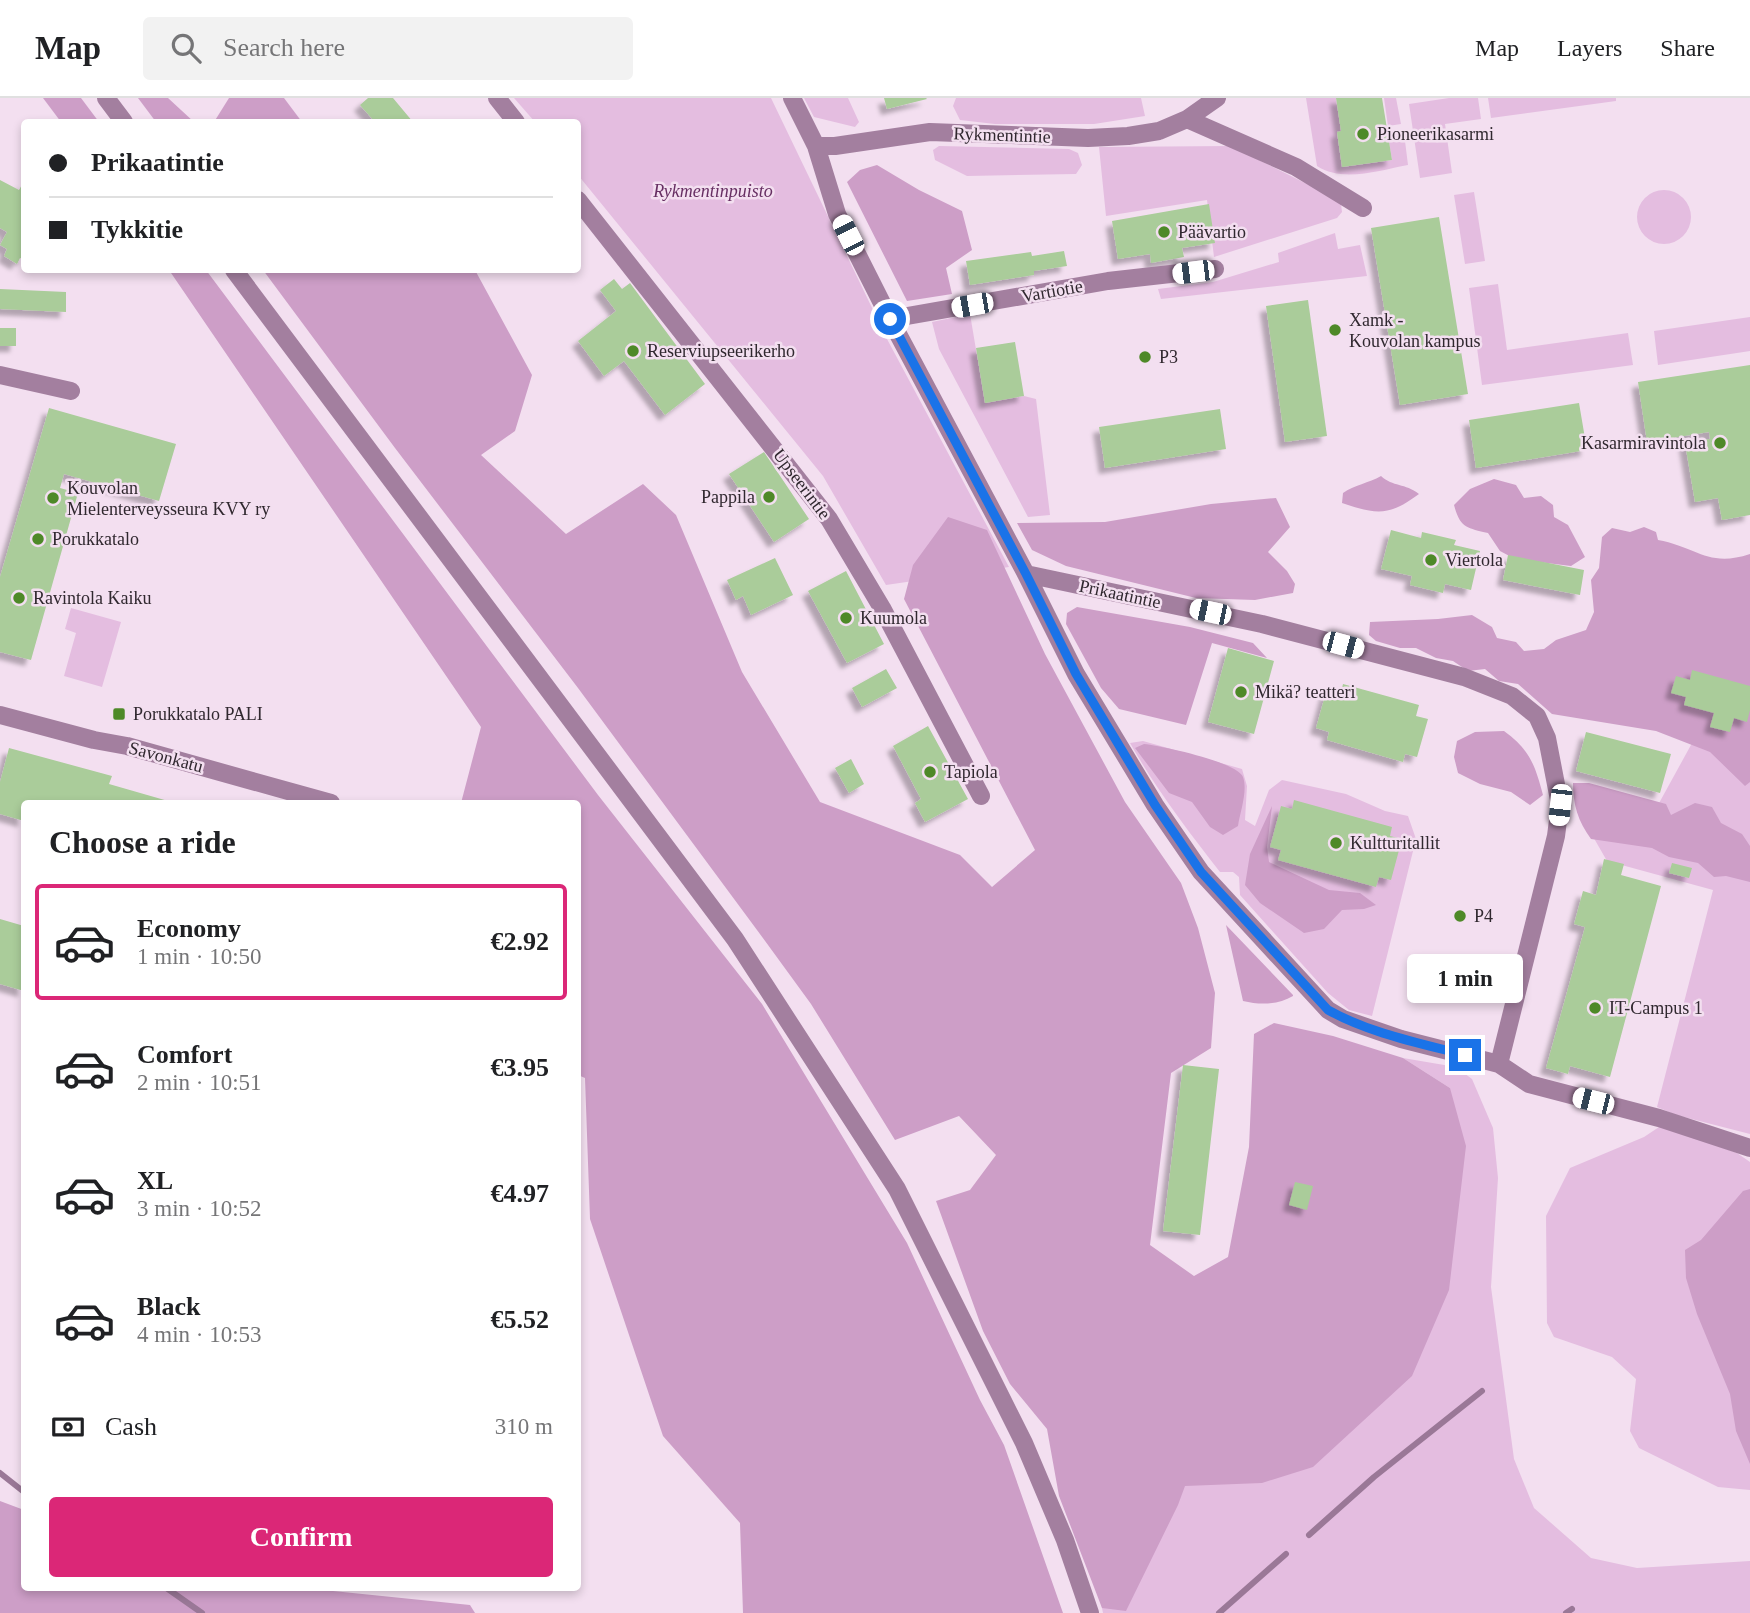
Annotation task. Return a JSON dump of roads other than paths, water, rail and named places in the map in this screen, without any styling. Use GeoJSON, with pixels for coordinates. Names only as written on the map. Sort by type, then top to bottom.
{"type":"FeatureCollection","features":[{"type":"Feature","properties":{"kind":"street"},"geometry":{"type":"LineString","coordinates":[[106,98],[122,119]]}},
{"type":"Feature","properties":{"kind":"street"},"geometry":{"type":"LineString","coordinates":[[497,98],[514,119]]}},
{"type":"Feature","properties":{"kind":"street"},"geometry":{"type":"LineString","coordinates":[[792,98],[816,146],[837,214],[1076,674],[1155,805],[1201,872],[1229,904],[1328,1010],[1343,1019],[1401,1039],[1499,1064],[1529,1084],[1659,1118],[1750,1147]]}},
{"type":"Feature","properties":{"kind":"street","name":"Rykmentintie"},"geometry":{"type":"LineString","coordinates":[[816,146],[835,146],[930,132],[1088,138],[1128,136],[1160,131],[1187,119],[1217,98]]}},
{"type":"Feature","properties":{"kind":"street"},"geometry":{"type":"LineString","coordinates":[[1187,119],[1296,167],[1363,208]]}},
{"type":"Feature","properties":{"kind":"street","name":"Upseerintie"},"geometry":{"type":"LineString","coordinates":[[581,204],[829,519],[883,608],[981,796]]}},
{"type":"Feature","properties":{"kind":"street","name":"Vartiotie"},"geometry":{"type":"LineString","coordinates":[[890,319],[1108,281],[1214,269]]}},
{"type":"Feature","properties":{"kind":"street"},"geometry":{"type":"LineString","coordinates":[[236,273],[735,939],[897,1189],[1024,1443],[1065,1540],[1090,1613]]}},
{"type":"Feature","properties":{"kind":"street"},"geometry":{"type":"LineString","coordinates":[[0,375],[71,391]]}},
{"type":"Feature","properties":{"kind":"street","name":"Prikaatintie"},"geometry":{"type":"LineString","coordinates":[[1026,574],[1262,624],[1464,677],[1512,696],[1537,716],[1547,738],[1560,805],[1556,836],[1499,1064]]}},
{"type":"Feature","properties":{"kind":"street","name":"Savonkatu"},"geometry":{"type":"LineString","coordinates":[[0,715],[94,740],[128,746],[320,800]]}},
{"type":"Feature","properties":{"kind":"waterway"},"geometry":{"type":"LineString","coordinates":[[1309,1535],[1374,1477],[1482,1391]]}},
{"type":"Feature","properties":{"kind":"waterway"},"geometry":{"type":"LineString","coordinates":[[0,1473],[21,1490]]}},
{"type":"Feature","properties":{"kind":"waterway"},"geometry":{"type":"LineString","coordinates":[[1219,1613],[1286,1554]]}},
{"type":"Feature","properties":{"kind":"waterway"},"geometry":{"type":"LineString","coordinates":[[171,1591],[202,1613]]}},
{"type":"Feature","properties":{"kind":"waterway"},"geometry":{"type":"LineString","coordinates":[[1566,1613],[1572,1609]]}},
{"type":"Feature","properties":{"kind":"place","name":"Pioneerikasarmi"},"geometry":{"type":"Point","coordinates":[1363,134]}},
{"type":"Feature","properties":{"kind":"place","name":"Päävartio"},"geometry":{"type":"Point","coordinates":[1164,232]}},
{"type":"Feature","properties":{"kind":"place","name":"Xamk - Kouvolan kampus"},"geometry":{"type":"Point","coordinates":[1335,330]}},
{"type":"Feature","properties":{"kind":"place","name":"Reserviupseerikerho"},"geometry":{"type":"Point","coordinates":[633,351]}},
{"type":"Feature","properties":{"kind":"place","name":"P3"},"geometry":{"type":"Point","coordinates":[1145,357]}},
{"type":"Feature","properties":{"kind":"place","name":"Kasarmiravintola"},"geometry":{"type":"Point","coordinates":[1720,443]}},
{"type":"Feature","properties":{"kind":"place","name":"Pappila"},"geometry":{"type":"Point","coordinates":[769,497]}},
{"type":"Feature","properties":{"kind":"place","name":"Kouvolan Mielenterveysseura KVY ry"},"geometry":{"type":"Point","coordinates":[53,498]}},
{"type":"Feature","properties":{"kind":"place","name":"Porukkatalo"},"geometry":{"type":"Point","coordinates":[38,539]}},
{"type":"Feature","properties":{"kind":"place","name":"Viertola"},"geometry":{"type":"Point","coordinates":[1431,560]}},
{"type":"Feature","properties":{"kind":"place","name":"Ravintola Kaiku"},"geometry":{"type":"Point","coordinates":[19,598]}},
{"type":"Feature","properties":{"kind":"place","name":"Kuumola"},"geometry":{"type":"Point","coordinates":[846,618]}},
{"type":"Feature","properties":{"kind":"place","name":"Mikä? teatteri"},"geometry":{"type":"Point","coordinates":[1241,692]}},
{"type":"Feature","properties":{"kind":"place","name":"Porukkatalo PALI"},"geometry":{"type":"Point","coordinates":[119,714]}},
{"type":"Feature","properties":{"kind":"place","name":"Tapiola"},"geometry":{"type":"Point","coordinates":[930,772]}},
{"type":"Feature","properties":{"kind":"place","name":"Kultturitallit"},"geometry":{"type":"Point","coordinates":[1336,843]}},
{"type":"Feature","properties":{"kind":"place","name":"P4"},"geometry":{"type":"Point","coordinates":[1460,916]}},
{"type":"Feature","properties":{"kind":"place","name":"IT-Campus 1"},"geometry":{"type":"Point","coordinates":[1595,1008]}},
{"type":"Feature","properties":{"kind":"park label","name":"Rykmentinpuisto"},"geometry":{"type":"Point","coordinates":[713,191]}}]}
